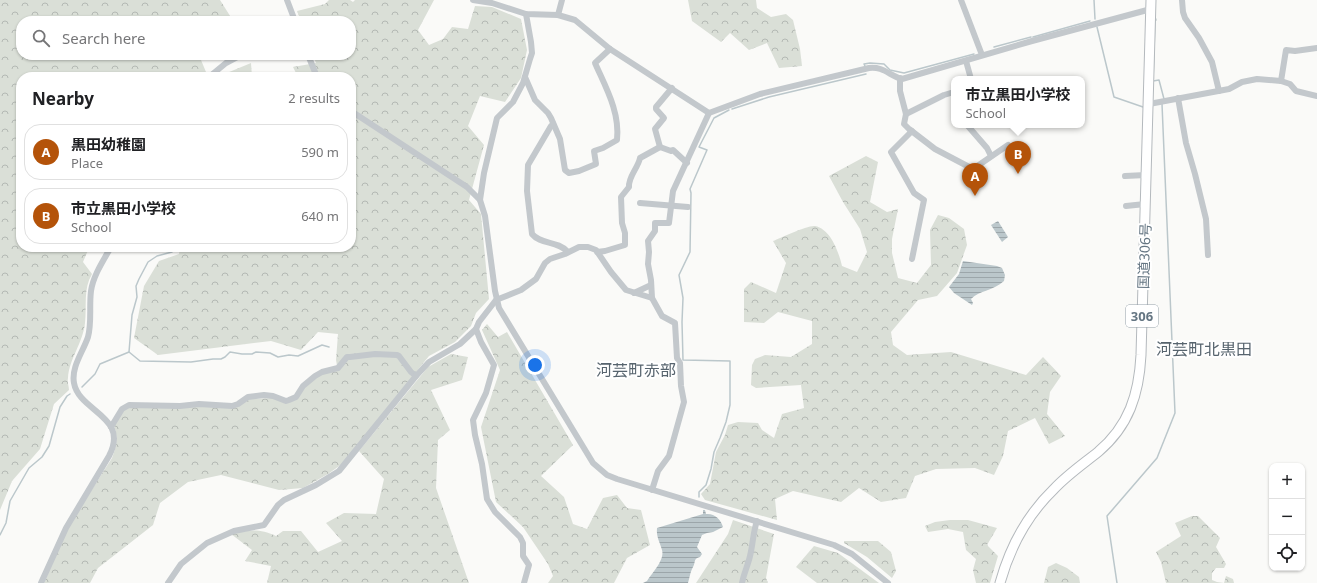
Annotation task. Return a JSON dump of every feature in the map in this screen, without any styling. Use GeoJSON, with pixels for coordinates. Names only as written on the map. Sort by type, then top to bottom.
{"type":"FeatureCollection","features":[{"type":"Feature","properties":{"kind":"highway","name":"国道306号"},"geometry":{"type":"LineString","coordinates":[[1000,583],[1013,546],[1036,508],[1070,474],[1099,451],[1122,426],[1131,409],[1137,389],[1140,371],[1151,5]]}},
{"type":"Feature","properties":{"kind":"street"},"geometry":{"type":"LineString","coordinates":[[287,0],[293,16]]}},
{"type":"Feature","properties":{"kind":"street"},"geometry":{"type":"LineString","coordinates":[[472,0],[492,3],[526,14],[558,15],[575,20],[610,49],[709,113]]}},
{"type":"Feature","properties":{"kind":"street"},"geometry":{"type":"LineString","coordinates":[[558,15],[562,0]]}},
{"type":"Feature","properties":{"kind":"street"},"geometry":{"type":"LineString","coordinates":[[961,0],[982,55]]}},
{"type":"Feature","properties":{"kind":"street"},"geometry":{"type":"LineString","coordinates":[[1182,0],[1185,18],[1199,38],[1212,62],[1219,91]]}},
{"type":"Feature","properties":{"kind":"street"},"geometry":{"type":"LineString","coordinates":[[652,490],[658,471],[669,456],[684,402],[681,386],[680,363],[676,358],[675,323],[662,316],[652,298],[648,264],[650,252],[648,241],[655,231],[655,223],[669,223],[673,191],[709,113],[760,94],[869,68],[880,68],[893,76],[900,78],[966,61],[1151,5]]}},
{"type":"Feature","properties":{"kind":"street"},"geometry":{"type":"LineString","coordinates":[[526,14],[532,53],[525,77],[513,102],[497,118],[484,173],[480,200],[486,222],[496,300],[499,308],[593,463],[606,475],[834,545],[852,554],[888,583]]}},
{"type":"Feature","properties":{"kind":"street"},"geometry":{"type":"LineString","coordinates":[[1281,81],[1286,50],[1295,51],[1317,48]]}},
{"type":"Feature","properties":{"kind":"street"},"geometry":{"type":"LineString","coordinates":[[525,77],[535,100],[548,113],[560,139],[564,167],[569,172],[579,171],[596,164],[594,151],[604,148],[617,140],[616,117],[607,91],[595,64],[610,49]]}},
{"type":"Feature","properties":{"kind":"street"},"geometry":{"type":"LineString","coordinates":[[215,72],[232,60]]}},
{"type":"Feature","properties":{"kind":"street"},"geometry":{"type":"LineString","coordinates":[[310,60],[315,72]]}},
{"type":"Feature","properties":{"kind":"street"},"geometry":{"type":"LineString","coordinates":[[966,61],[970,76]]}},
{"type":"Feature","properties":{"kind":"street"},"geometry":{"type":"LineString","coordinates":[[900,78],[900,91],[906,114],[904,124],[935,149],[973,169],[1008,145]]}},
{"type":"Feature","properties":{"kind":"street"},"geometry":{"type":"LineString","coordinates":[[1149,104],[1219,91],[1250,80],[1281,81],[1290,84],[1296,91],[1317,96]]}},
{"type":"Feature","properties":{"kind":"street"},"geometry":{"type":"LineString","coordinates":[[660,147],[655,129],[664,118],[656,107],[672,88]]}},
{"type":"Feature","properties":{"kind":"street"},"geometry":{"type":"LineString","coordinates":[[906,114],[951,93]]}},
{"type":"Feature","properties":{"kind":"street"},"geometry":{"type":"LineString","coordinates":[[1178,98],[1186,143],[1206,219],[1208,255]]}},
{"type":"Feature","properties":{"kind":"street"},"geometry":{"type":"LineString","coordinates":[[356,114],[467,187],[480,200]]}},
{"type":"Feature","properties":{"kind":"street"},"geometry":{"type":"LineString","coordinates":[[553,124],[528,165],[527,192],[532,234],[534,237],[562,246],[568,252]]}},
{"type":"Feature","properties":{"kind":"street"},"geometry":{"type":"LineString","coordinates":[[970,128],[987,148],[991,156]]}},
{"type":"Feature","properties":{"kind":"street"},"geometry":{"type":"LineString","coordinates":[[912,131],[891,152],[914,193],[924,200],[912,259]]}},
{"type":"Feature","properties":{"kind":"street"},"geometry":{"type":"LineString","coordinates":[[597,252],[624,245],[625,233],[622,224],[621,197],[629,187],[628,184],[640,158],[660,147],[671,151],[673,150],[687,163]]}},
{"type":"Feature","properties":{"kind":"street"},"geometry":{"type":"LineString","coordinates":[[1125,176],[1146,175]]}},
{"type":"Feature","properties":{"kind":"street"},"geometry":{"type":"LineString","coordinates":[[640,203],[671,204],[688,207]]}},
{"type":"Feature","properties":{"kind":"street"},"geometry":{"type":"LineString","coordinates":[[1126,206],[1146,204]]}},
{"type":"Feature","properties":{"kind":"street"},"geometry":{"type":"LineString","coordinates":[[168,583],[181,564],[207,543],[234,531],[264,525],[278,505],[284,500],[316,485],[339,471],[429,362],[460,344],[476,329],[479,322],[496,300],[521,290],[536,279],[545,263],[550,259],[579,247],[584,246],[592,248],[597,252],[626,290],[652,298]]}},
{"type":"Feature","properties":{"kind":"street"},"geometry":{"type":"LineString","coordinates":[[41,583],[66,528],[110,452],[113,440],[113,432],[111,427],[101,414],[79,395],[75,386],[74,377],[89,330],[93,282],[108,252]]}},
{"type":"Feature","properties":{"kind":"street"},"geometry":{"type":"LineString","coordinates":[[634,293],[651,285]]}},
{"type":"Feature","properties":{"kind":"street"},"geometry":{"type":"LineString","coordinates":[[476,329],[494,365],[485,397],[473,420],[487,499],[495,512],[519,534],[522,539],[523,556],[530,567],[524,583]]}},
{"type":"Feature","properties":{"kind":"street"},"geometry":{"type":"LineString","coordinates":[[111,427],[122,409],[129,405],[180,406],[199,404],[232,406],[248,397],[264,395],[273,396],[286,401],[296,398],[303,386],[315,376],[322,372],[338,368],[348,357],[375,354],[400,356],[411,372],[416,376]]}},
{"type":"Feature","properties":{"kind":"street"},"geometry":{"type":"LineString","coordinates":[[742,583],[750,558],[754,529],[757,521]]}},
{"type":"Feature","properties":{"kind":"green space"},"geometry":{"type":"Polygon","coordinates":[[[0,0],[220,0],[230,16],[16,16],[16,60],[201,60],[206,72],[16,72],[16,252],[87,252],[83,262],[92,274],[86,292],[86,317],[84,330],[69,371],[69,390],[54,404],[40,449],[12,481],[0,510],[0,0]]]}},
{"type":"Feature","properties":{"kind":"green space"},"geometry":{"type":"Polygon","coordinates":[[[329,0],[350,0],[353,2],[355,0],[434,0],[418,30],[429,45],[443,39],[452,27],[468,29],[475,6],[492,7],[521,19],[527,50],[521,78],[505,102],[480,96],[468,126],[484,145],[469,200],[481,214],[489,299],[476,313],[471,326],[455,342],[429,356],[342,464],[328,474],[303,488],[279,490],[221,475],[188,482],[160,503],[153,525],[98,568],[90,583],[44,583],[68,527],[112,458],[116,442],[114,425],[122,411],[129,407],[231,407],[248,399],[273,398],[286,403],[322,373],[338,371],[336,360],[338,334],[318,332],[301,350],[271,341],[158,355],[134,338],[144,286],[159,261],[179,254],[179,252],[356,252],[356,72],[296,72],[293,67],[316,63],[315,60],[356,60],[356,16],[299,16],[297,11],[325,4],[329,0]]]}},
{"type":"Feature","properties":{"kind":"green space"},"geometry":{"type":"Polygon","coordinates":[[[688,0],[756,0],[757,8],[771,17],[786,14],[793,20],[800,49],[802,66],[779,68],[767,43],[749,50],[730,33],[721,42],[692,21],[688,0]]]}},
{"type":"Feature","properties":{"kind":"green space"},"geometry":{"type":"Polygon","coordinates":[[[251,63],[252,72],[229,72],[251,63]]]}},
{"type":"Feature","properties":{"kind":"green space"},"geometry":{"type":"Polygon","coordinates":[[[866,156],[878,162],[870,202],[887,212],[898,209],[892,239],[892,253],[898,278],[917,283],[931,265],[930,230],[938,215],[949,218],[964,229],[967,245],[957,273],[937,296],[918,300],[891,332],[893,345],[907,355],[951,352],[1026,375],[1043,357],[1061,376],[1050,392],[1047,414],[1065,436],[1049,444],[1035,418],[1008,431],[1003,456],[994,475],[975,468],[936,469],[915,476],[906,498],[881,502],[859,488],[841,502],[793,491],[775,499],[777,520],[705,500],[701,494],[710,484],[716,452],[725,435],[728,425],[738,422],[758,423],[762,430],[774,438],[782,414],[804,408],[801,385],[756,388],[751,385],[752,365],[755,359],[765,355],[791,357],[812,344],[812,321],[778,312],[764,323],[744,322],[744,289],[751,282],[776,293],[786,263],[773,241],[811,226],[821,228],[830,237],[839,255],[842,266],[857,272],[867,252],[860,229],[829,176],[866,156]]]}},
{"type":"Feature","properties":{"kind":"green space"},"geometry":{"type":"Polygon","coordinates":[[[487,324],[498,337],[507,332],[573,445],[541,476],[564,497],[573,524],[587,529],[603,498],[617,495],[627,508],[641,510],[650,545],[627,558],[614,583],[548,583],[553,576],[548,564],[523,527],[496,502],[481,427],[500,370],[482,330],[487,324]]]}},
{"type":"Feature","properties":{"kind":"green space"},"geometry":{"type":"Polygon","coordinates":[[[451,354],[468,357],[462,380],[431,390],[450,430],[438,440],[436,488],[469,583],[267,583],[271,566],[245,561],[252,550],[231,534],[254,530],[270,533],[276,536],[283,531],[301,531],[318,552],[342,541],[326,523],[344,513],[376,514],[384,479],[359,451],[428,367],[451,354]]]}},
{"type":"Feature","properties":{"kind":"green space"},"geometry":{"type":"Polygon","coordinates":[[[1192,516],[1198,516],[1220,538],[1216,547],[1226,564],[1224,568],[1216,568],[1212,573],[1212,580],[1224,583],[1166,583],[1161,562],[1156,552],[1181,536],[1175,523],[1192,516]]]}},
{"type":"Feature","properties":{"kind":"green space"},"geometry":{"type":"Polygon","coordinates":[[[733,520],[774,534],[766,578],[768,583],[696,583],[728,534],[733,520]]]}},
{"type":"Feature","properties":{"kind":"green space"},"geometry":{"type":"Polygon","coordinates":[[[968,520],[997,528],[987,545],[998,556],[990,583],[976,583],[973,570],[976,559],[966,550],[963,532],[948,529],[928,532],[925,526],[935,522],[968,520]]]}},
{"type":"Feature","properties":{"kind":"green space"},"geometry":{"type":"Polygon","coordinates":[[[844,541],[878,541],[891,552],[896,571],[892,578],[867,557],[844,543],[844,541]]]}},
{"type":"Feature","properties":{"kind":"green space"},"geometry":{"type":"Polygon","coordinates":[[[814,546],[838,553],[879,583],[817,583],[796,567],[814,546]]]}},
{"type":"Feature","properties":{"kind":"green space"},"geometry":{"type":"Polygon","coordinates":[[[1056,563],[1067,568],[1079,577],[1080,583],[1044,583],[1048,567],[1056,563]]]}},
{"type":"Feature","properties":{"kind":"green space"},"geometry":{"type":"Polygon","coordinates":[[[1226,576],[1233,579],[1234,583],[1224,583],[1226,576]]]}},
{"type":"Feature","properties":{"kind":"shaded area"},"geometry":{"type":"Polygon","coordinates":[[[998,221],[1008,237],[1002,242],[991,225],[998,221]]]}},
{"type":"Feature","properties":{"kind":"shaded area"},"geometry":{"type":"Polygon","coordinates":[[[963,261],[1002,268],[1005,275],[1004,281],[971,299],[973,303],[972,305],[954,293],[949,287],[959,274],[963,261]]]}},
{"type":"Feature","properties":{"kind":"shaded area"},"geometry":{"type":"Polygon","coordinates":[[[703,510],[705,510],[706,514],[712,514],[717,517],[721,521],[723,527],[702,535],[697,547],[702,554],[696,559],[688,583],[643,583],[647,581],[662,558],[662,550],[657,528],[703,514],[703,510]]]}},
{"type":"Feature","properties":{"kind":"waterway"},"geometry":{"type":"LineString","coordinates":[[1094,0],[1095,19]]}},
{"type":"Feature","properties":{"kind":"waterway"},"geometry":{"type":"LineString","coordinates":[[1155,17],[1153,81],[1159,80],[1164,99]]}},
{"type":"Feature","properties":{"kind":"waterway"},"geometry":{"type":"LineString","coordinates":[[1033,37],[1090,21]]}},
{"type":"Feature","properties":{"kind":"waterway"},"geometry":{"type":"LineString","coordinates":[[1097,27],[1114,97],[1143,107]]}},
{"type":"Feature","properties":{"kind":"waterway"},"geometry":{"type":"LineString","coordinates":[[994,47],[1031,37]]}},
{"type":"Feature","properties":{"kind":"waterway"},"geometry":{"type":"LineString","coordinates":[[865,66],[864,64],[870,63],[884,64],[890,70],[904,73],[974,54]]}},
{"type":"Feature","properties":{"kind":"waterway"},"geometry":{"type":"LineString","coordinates":[[732,109],[769,97],[866,74]]}},
{"type":"Feature","properties":{"kind":"waterway"},"geometry":{"type":"LineString","coordinates":[[1117,583],[1107,516],[1157,458],[1175,413],[1162,104]]}},
{"type":"Feature","properties":{"kind":"waterway"},"geometry":{"type":"LineString","coordinates":[[699,497],[699,492],[706,485],[714,452],[726,422],[730,405],[730,361],[683,360],[683,298],[679,275],[690,252],[690,189],[707,150],[699,147],[714,118],[729,110]]}},
{"type":"Feature","properties":{"kind":"waterway"},"geometry":{"type":"LineString","coordinates":[[129,352],[132,315],[137,297],[136,286],[139,279],[148,262],[157,256],[172,252]]}},
{"type":"Feature","properties":{"kind":"waterway"},"geometry":{"type":"LineString","coordinates":[[82,387],[95,374],[100,364],[129,352],[140,361],[191,362],[221,359],[230,352],[242,354],[252,354],[256,352],[270,353],[278,357],[289,355],[298,356],[322,345],[329,347]]}},
{"type":"Feature","properties":{"kind":"waterway"},"geometry":{"type":"LineString","coordinates":[[0,535],[6,523],[10,501],[29,468],[42,457],[49,446],[60,407],[70,394]]}},
{"type":"Feature","properties":{"kind":"place","name":"市立黒田小学校"},"geometry":{"type":"Point","coordinates":[1018,174]}},
{"type":"Feature","properties":{"kind":"place","name":"黒田幼稚園"},"geometry":{"type":"Point","coordinates":[975,196]}},
{"type":"Feature","properties":{"kind":"district","name":"河芸町北黒田"},"geometry":{"type":"Point","coordinates":[1204,349]}},
{"type":"Feature","properties":{"kind":"district","name":"河芸町赤部"},"geometry":{"type":"Point","coordinates":[636,370]}}]}
